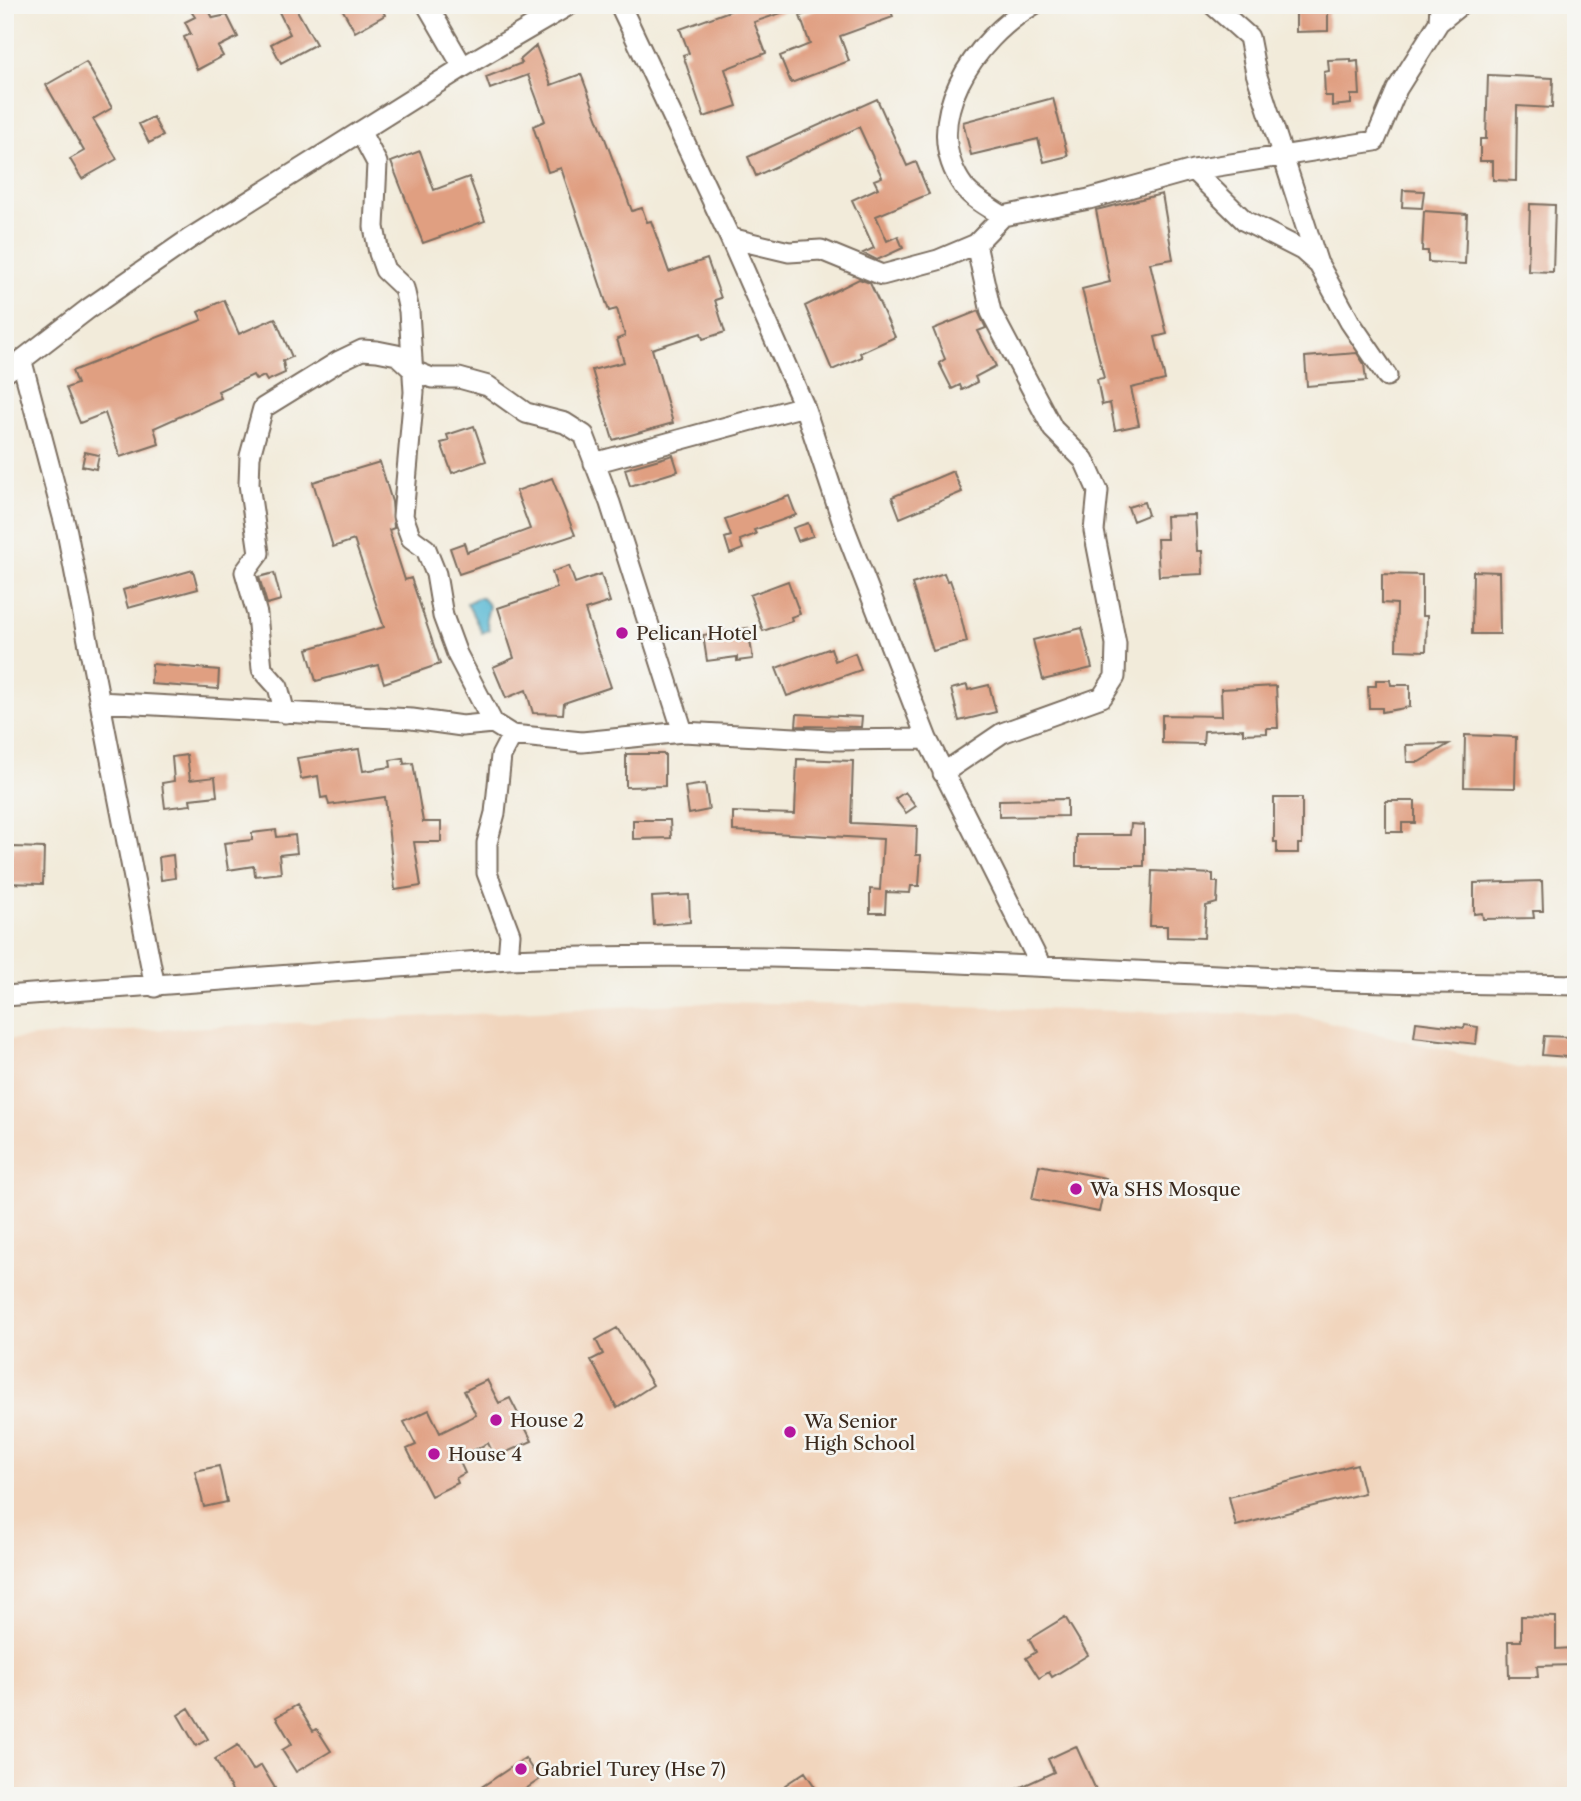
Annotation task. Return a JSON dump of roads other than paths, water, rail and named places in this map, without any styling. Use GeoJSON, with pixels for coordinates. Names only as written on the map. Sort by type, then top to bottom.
{"type":"FeatureCollection","features":[{"type":"Feature","properties":{"kind":"street"},"geometry":{"type":"LineString","coordinates":[[427,5],[463,67]]}},
{"type":"Feature","properties":{"kind":"street"},"geometry":{"type":"LineString","coordinates":[[5,373],[88,309],[189,239],[463,67],[569,5]]}},
{"type":"Feature","properties":{"kind":"street"},"geometry":{"type":"LineString","coordinates":[[620,5],[730,238],[804,406],[845,529],[927,739],[1041,966]]}},
{"type":"Feature","properties":{"kind":"street"},"geometry":{"type":"LineString","coordinates":[[1003,216],[965,187],[951,161],[948,120],[955,91],[981,49],[1010,19],[1033,5]]}},
{"type":"Feature","properties":{"kind":"street"},"geometry":{"type":"LineString","coordinates":[[1213,5],[1249,37],[1256,73],[1319,265],[1350,322],[1387,376]]}},
{"type":"Feature","properties":{"kind":"street"},"geometry":{"type":"LineString","coordinates":[[730,238],[789,252],[821,250],[882,275],[938,260],[976,244],[1003,216],[1089,199],[1193,170],[1376,141],[1397,89],[1440,13],[1460,5]]}},
{"type":"Feature","properties":{"kind":"street"},"geometry":{"type":"LineString","coordinates":[[361,133],[377,163],[374,227],[385,270],[404,288],[409,311],[414,371],[403,516],[411,538],[426,549],[436,574],[443,617],[457,654],[493,723],[512,735],[582,742],[683,732],[832,740],[927,739]]}},
{"type":"Feature","properties":{"kind":"street"},"geometry":{"type":"LineString","coordinates":[[1193,170],[1245,222],[1303,250],[1319,265]]}},
{"type":"Feature","properties":{"kind":"street"},"geometry":{"type":"LineString","coordinates":[[943,773],[1002,733],[1102,697],[1115,677],[1116,645],[1094,531],[1098,491],[1084,460],[1053,429],[991,312],[976,244]]}},
{"type":"Feature","properties":{"kind":"street"},"geometry":{"type":"LineString","coordinates":[[285,713],[278,687],[262,669],[257,614],[246,572],[259,553],[249,484],[250,456],[263,408],[362,350],[397,355],[414,371],[432,378],[458,378],[488,386],[526,413],[565,423],[584,435],[683,732]]}},
{"type":"Feature","properties":{"kind":"street"},"geometry":{"type":"LineString","coordinates":[[22,362],[67,532],[155,987]]}},
{"type":"Feature","properties":{"kind":"street"},"geometry":{"type":"LineString","coordinates":[[594,463],[804,406]]}},
{"type":"Feature","properties":{"kind":"street"},"geometry":{"type":"LineString","coordinates":[[99,702],[412,719],[462,726],[493,723]]}},
{"type":"Feature","properties":{"kind":"street"},"geometry":{"type":"LineString","coordinates":[[508,958],[510,934],[487,873],[487,843],[495,813],[501,756],[512,735]]}},
{"type":"Feature","properties":{"kind":"street"},"geometry":{"type":"LineString","coordinates":[[5,996],[155,987],[508,958],[587,956],[881,958],[1305,980],[1576,985]]}},
{"type":"Feature","properties":{"kind":"water"},"geometry":{"type":"Polygon","coordinates":[[[482,598],[489,606],[486,619],[489,630],[482,633],[467,603],[482,598]]]}},
{"type":"Feature","properties":{"kind":"place","name":"Pelican Hotel"},"geometry":{"type":"Point","coordinates":[622,633]}},
{"type":"Feature","properties":{"kind":"place","name":"Wa SHS Mosque"},"geometry":{"type":"Point","coordinates":[1076,1189]}},
{"type":"Feature","properties":{"kind":"place","name":"House 2"},"geometry":{"type":"Point","coordinates":[496,1420]}},
{"type":"Feature","properties":{"kind":"place","name":"Wa Senior High School"},"geometry":{"type":"Point","coordinates":[790,1432]}},
{"type":"Feature","properties":{"kind":"place","name":"House 4"},"geometry":{"type":"Point","coordinates":[434,1454]}},
{"type":"Feature","properties":{"kind":"place","name":"Gabriel Turey (Hse 7)"},"geometry":{"type":"Point","coordinates":[521,1769]}}]}
